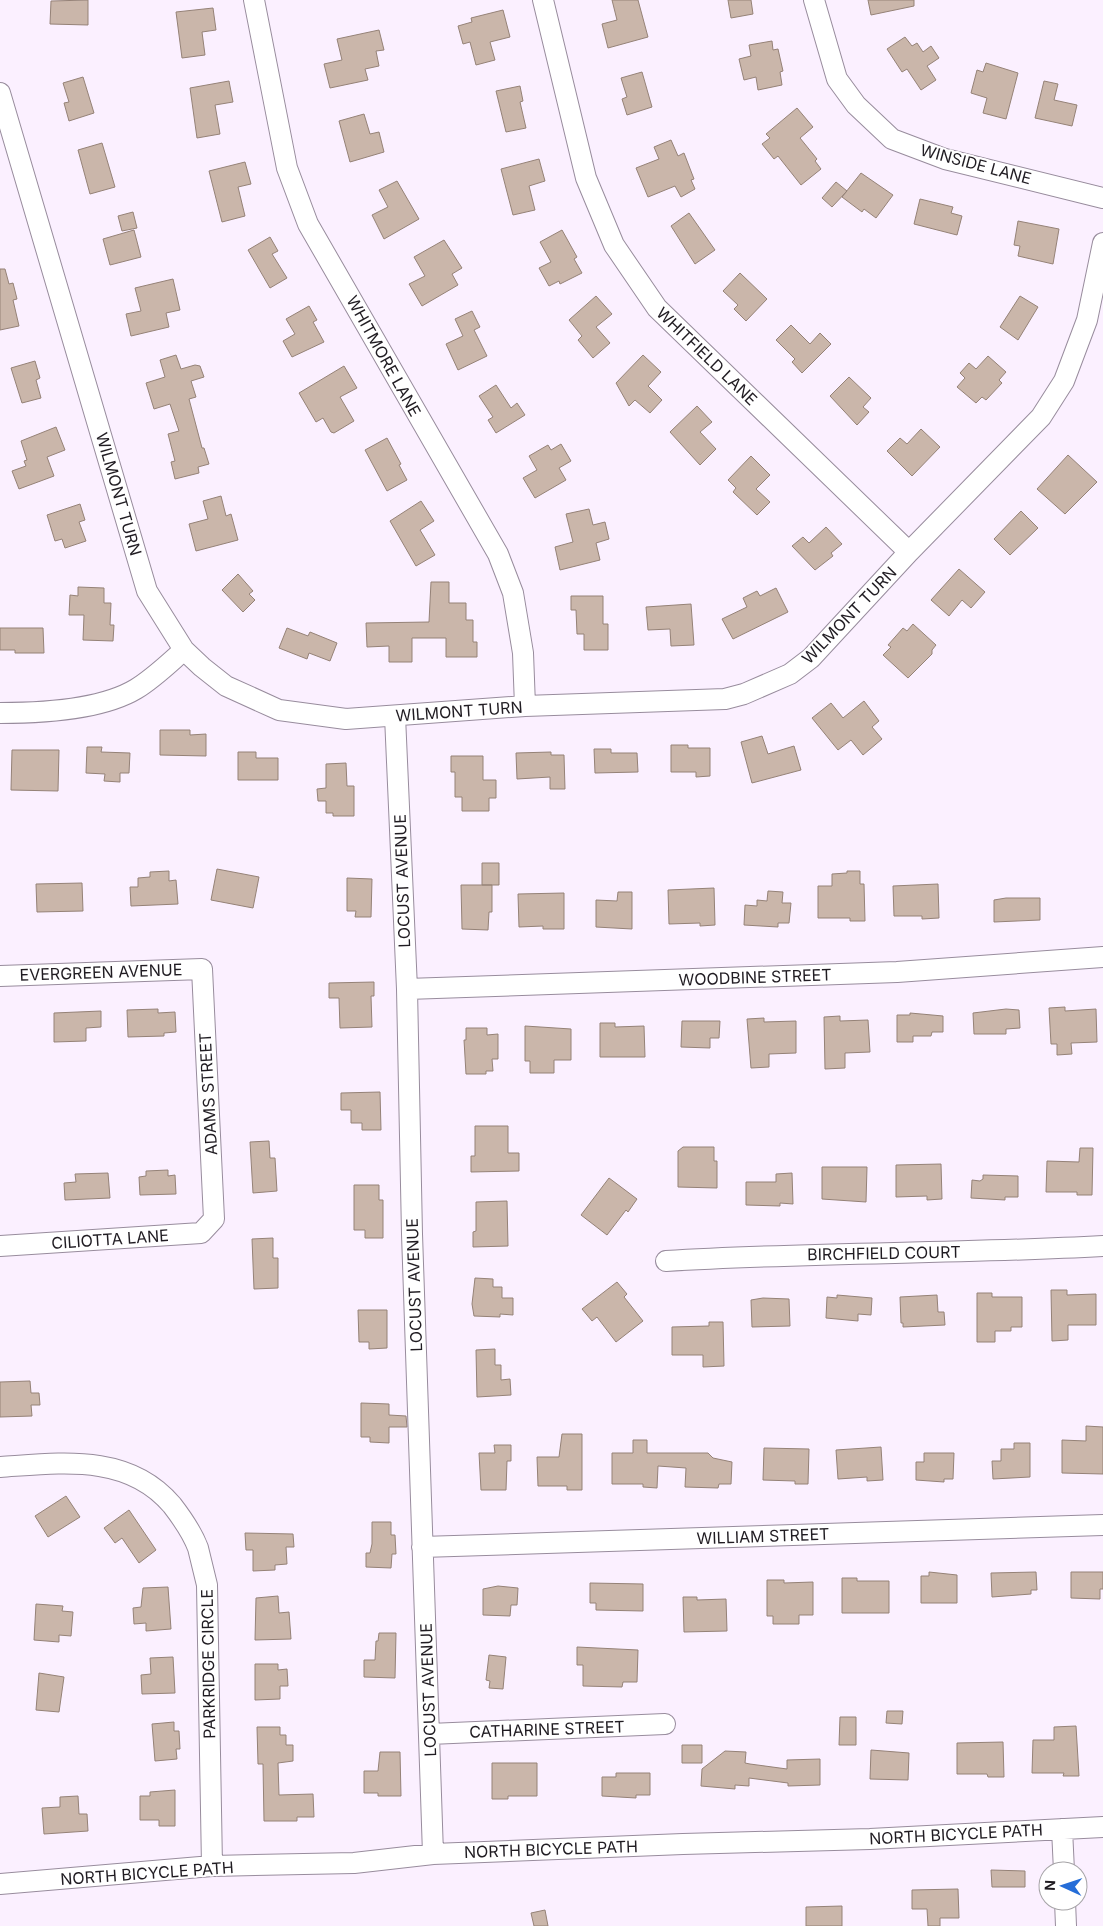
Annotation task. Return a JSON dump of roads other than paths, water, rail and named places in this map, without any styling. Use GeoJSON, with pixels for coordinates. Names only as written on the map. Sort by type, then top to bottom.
{"type":"FeatureCollection","features":[{"type":"Feature","properties":{"kind":"street","name":"WHITMORE LANE"},"geometry":{"type":"LineString","coordinates":[[254,0],[288,168],[308,224],[498,554],[513,593],[523,653],[525,706]]}},
{"type":"Feature","properties":{"kind":"street","name":"WHITFIELD LANE"},"geometry":{"type":"LineString","coordinates":[[543,0],[586,178],[614,245],[657,308],[909,552]]}},
{"type":"Feature","properties":{"kind":"street","name":"WINSIDE LANE"},"geometry":{"type":"LineString","coordinates":[[814,0],[837,79],[856,105],[892,139],[945,159],[1103,198]]}},
{"type":"Feature","properties":{"kind":"street","name":"WILMONT TURN"},"geometry":{"type":"LineString","coordinates":[[0,93],[147,591],[184,650],[226,686],[279,710],[346,719],[525,706],[725,699],[763,687],[790,674],[811,658],[909,552],[1041,417],[1064,380],[1087,320],[1103,243]]}},
{"type":"Feature","properties":{"kind":"street"},"geometry":{"type":"LineString","coordinates":[[0,713],[46,712],[82,706],[116,697],[134,690],[150,680],[184,650]]}},
{"type":"Feature","properties":{"kind":"street","name":"LOCUST AVENUE"},"geometry":{"type":"LineString","coordinates":[[395,716],[406,989],[433,1854]]}},
{"type":"Feature","properties":{"kind":"street","name":"WOODBINE STREET"},"geometry":{"type":"LineString","coordinates":[[406,989],[897,972],[1103,957]]}},
{"type":"Feature","properties":{"kind":"street","name":"EVERGREEN AVENUE"},"geometry":{"type":"LineString","coordinates":[[0,976],[202,969]]}},
{"type":"Feature","properties":{"kind":"street","name":"ADAMS STREET"},"geometry":{"type":"LineString","coordinates":[[202,969],[214,1219]]}},
{"type":"Feature","properties":{"kind":"street","name":"CILIOTTA LANE"},"geometry":{"type":"LineString","coordinates":[[0,1246],[200,1233],[214,1219]]}},
{"type":"Feature","properties":{"kind":"street","name":"BIRCHFIELD COURT"},"geometry":{"type":"LineString","coordinates":[[666,1261],[748,1256],[867,1255],[1103,1246]]}},
{"type":"Feature","properties":{"kind":"street","name":"PARKRIDGE CIRCLE"},"geometry":{"type":"LineString","coordinates":[[0,1467],[88,1464],[117,1468],[144,1480],[165,1498],[183,1519],[197,1546],[207,1585],[212,1866]]}},
{"type":"Feature","properties":{"kind":"street","name":"WILLIAM STREET"},"geometry":{"type":"LineString","coordinates":[[422,1547],[1103,1525]]}},
{"type":"Feature","properties":{"kind":"street","name":"CATHARINE STREET"},"geometry":{"type":"LineString","coordinates":[[430,1734],[665,1724]]}},
{"type":"Feature","properties":{"kind":"street","name":"NORTH BICYCLE PATH"},"geometry":{"type":"LineString","coordinates":[[0,1884],[212,1866],[354,1863],[433,1854],[870,1839],[1103,1827]]}},
{"type":"Feature","properties":{"kind":"street"},"geometry":{"type":"LineString","coordinates":[[1062,1829],[1064,1861]]}},
{"type":"Feature","properties":{"kind":"street"},"geometry":{"type":"LineString","coordinates":[[1065,1911],[1066,1926]]}}]}
